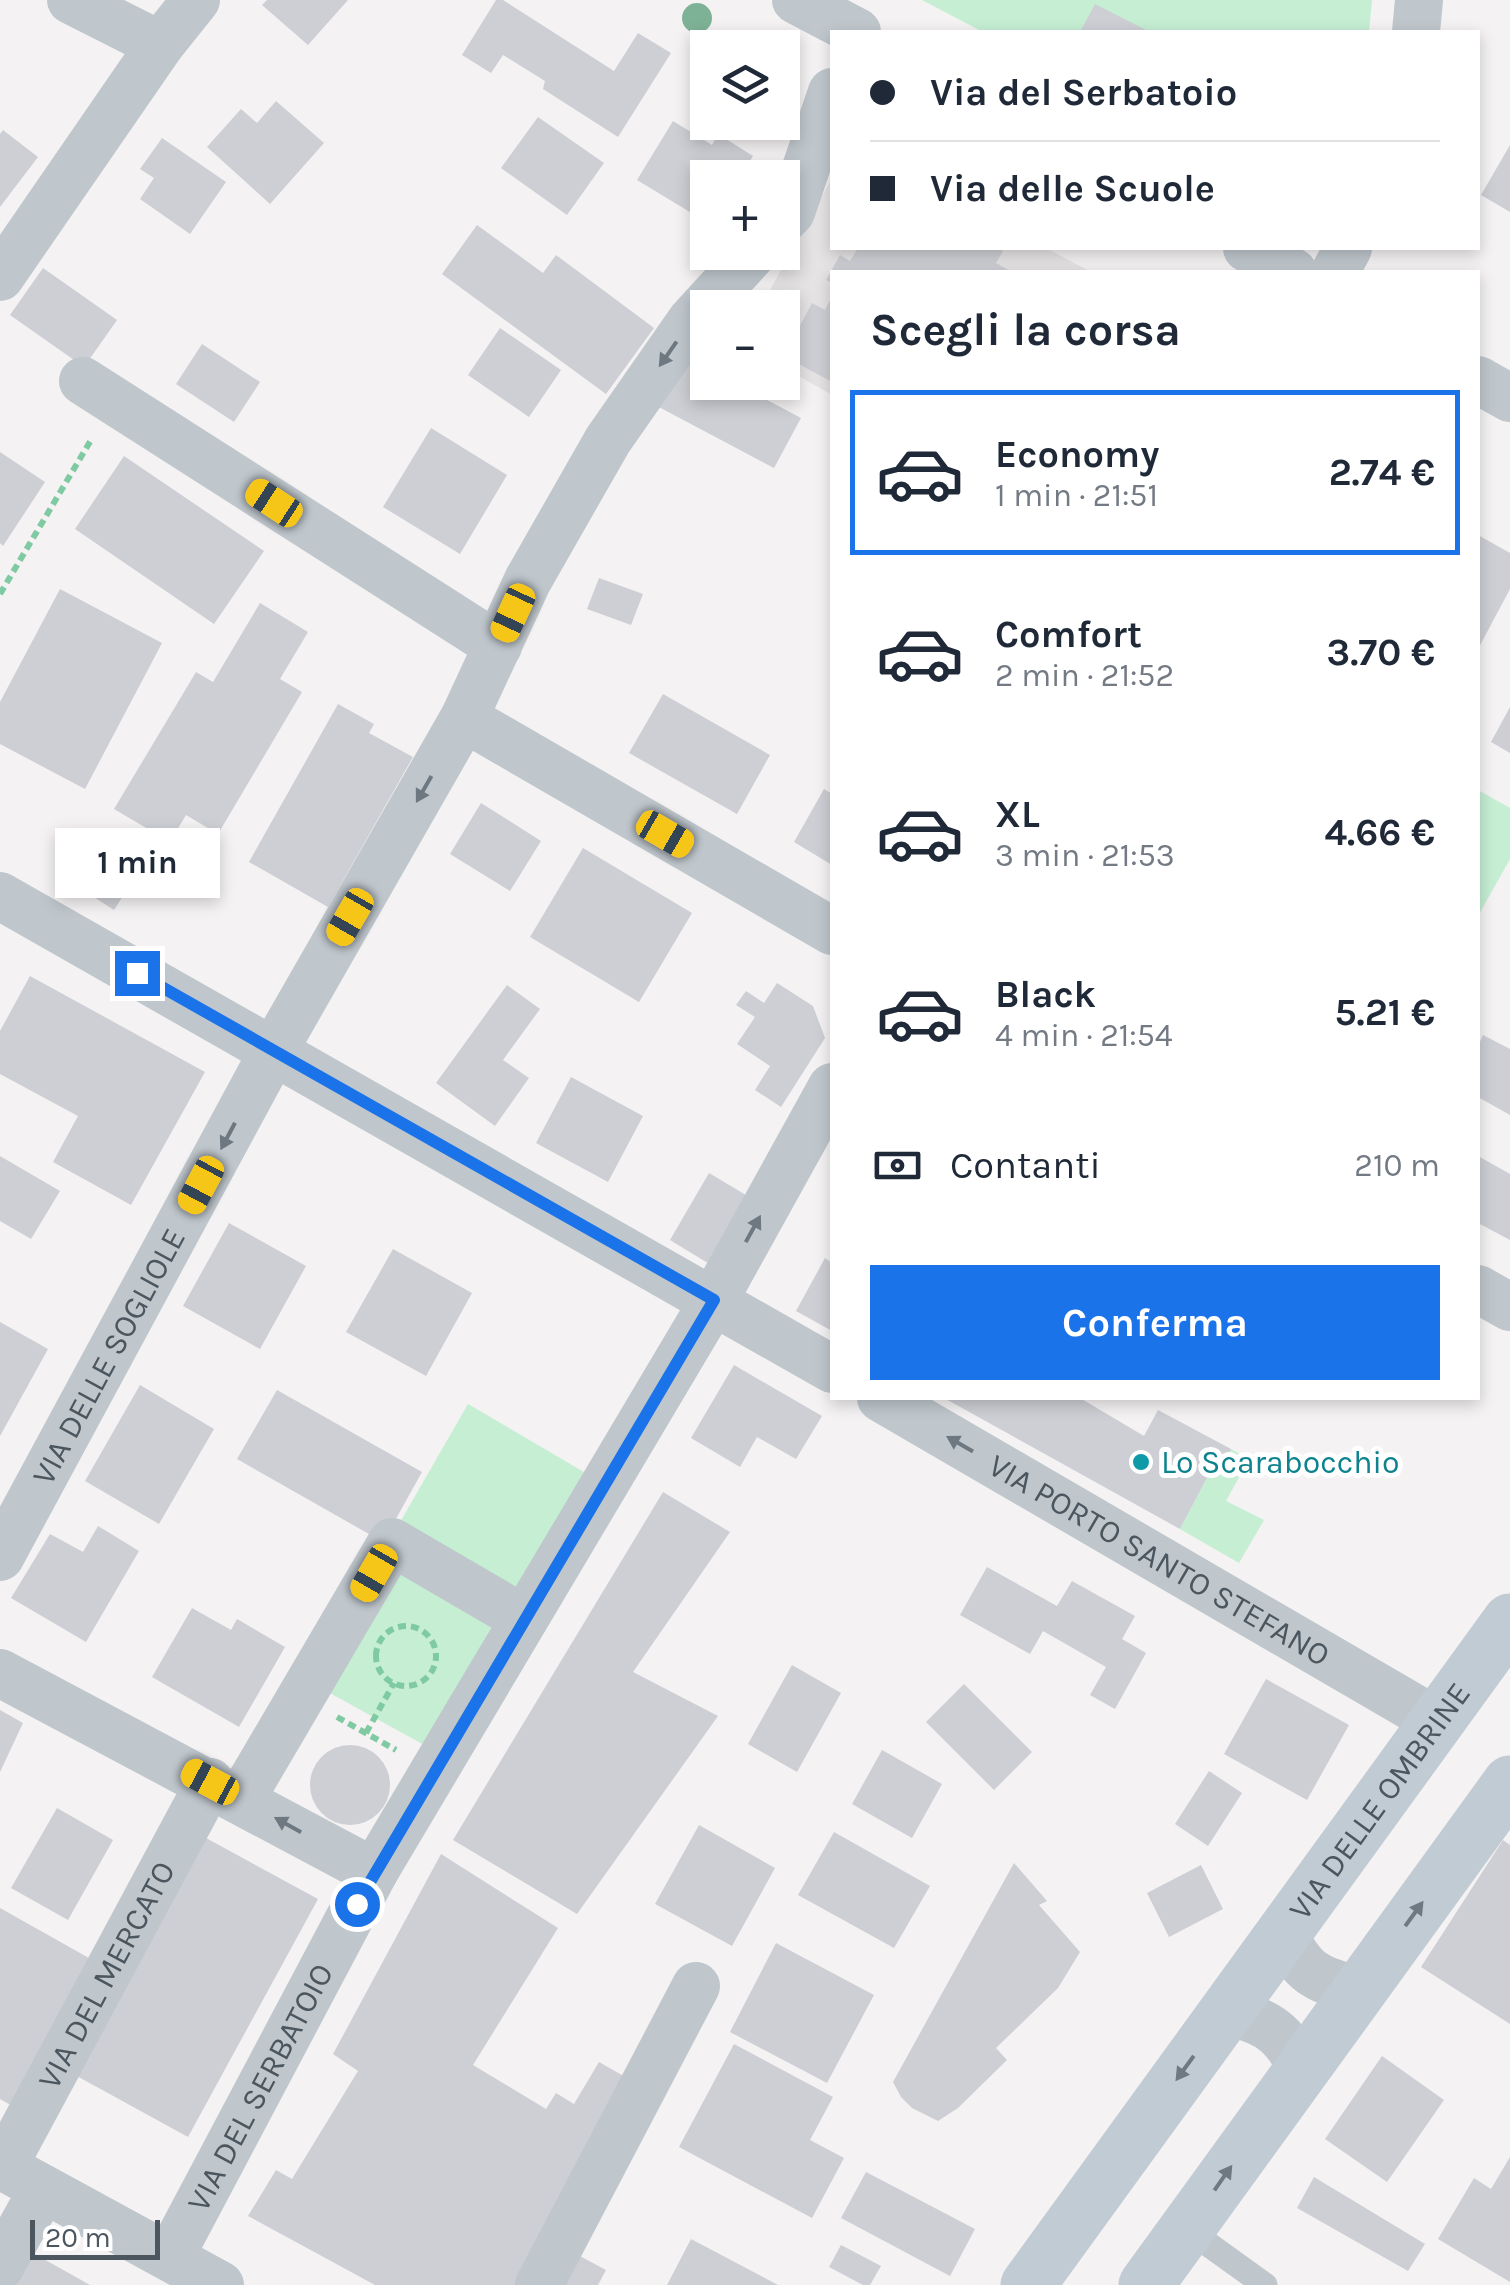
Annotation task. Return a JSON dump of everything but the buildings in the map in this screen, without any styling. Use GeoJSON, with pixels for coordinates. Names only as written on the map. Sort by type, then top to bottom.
{"type":"FeatureCollection","features":[{"type":"Feature","properties":{"kind":"street"},"geometry":{"type":"LineString","coordinates":[[71,0],[160,45]]}},
{"type":"Feature","properties":{"kind":"street"},"geometry":{"type":"LineString","coordinates":[[0,277],[160,45],[196,0]]}},
{"type":"Feature","properties":{"kind":"street"},"geometry":{"type":"LineString","coordinates":[[796,0],[855,24]]}},
{"type":"Feature","properties":{"kind":"street"},"geometry":{"type":"LineString","coordinates":[[1416,30],[1419,0]]}},
{"type":"Feature","properties":{"kind":"street"},"geometry":{"type":"LineString","coordinates":[[800,186],[830,98]]}},
{"type":"Feature","properties":{"kind":"street"},"geometry":{"type":"LineString","coordinates":[[1251,250],[1288,270]]}},
{"type":"Feature","properties":{"kind":"street","name":"VIA DELLE SOGLIOLE"},"geometry":{"type":"LineString","coordinates":[[0,1557],[274,1050],[464,718],[528,580],[608,440],[691,321],[738,270]]}},
{"type":"Feature","properties":{"kind":"street"},"geometry":{"type":"LineString","coordinates":[[1480,381],[1510,398]]}},
{"type":"Feature","properties":{"kind":"street"},"geometry":{"type":"LineString","coordinates":[[98,391],[498,646]]}},
{"type":"Feature","properties":{"kind":"street"},"geometry":{"type":"LineString","coordinates":[[464,718],[830,929]]}},
{"type":"Feature","properties":{"kind":"street"},"geometry":{"type":"LineString","coordinates":[[0,896],[830,1368]]}},
{"type":"Feature","properties":{"kind":"street","name":"VIA DEL SERBATOIO"},"geometry":{"type":"LineString","coordinates":[[170,2257],[374,1872],[714,1300],[830,1091]]}},
{"type":"Feature","properties":{"kind":"street"},"geometry":{"type":"LineString","coordinates":[[1480,1290],[1510,1307]]}},
{"type":"Feature","properties":{"kind":"street","name":"VIA PORTO SANTO STEFANO"},"geometry":{"type":"LineString","coordinates":[[884,1400],[1438,1722]]}},
{"type":"Feature","properties":{"kind":"street","name":"VIA DEL MERCATO"},"geometry":{"type":"LineString","coordinates":[[0,2267],[15,2174],[225,1791],[301,1697],[392,1542],[524,1620]]}},
{"type":"Feature","properties":{"kind":"street","name":"VIA DELLE OMBRINE"},"geometry":{"type":"LineString","coordinates":[[1028,2285],[1510,1621]]}},
{"type":"Feature","properties":{"kind":"street"},"geometry":{"type":"LineString","coordinates":[[0,1673],[374,1872]]}},
{"type":"Feature","properties":{"kind":"street"},"geometry":{"type":"LineString","coordinates":[[1146,2285],[1510,1783]]}},
{"type":"Feature","properties":{"kind":"street","name":"VIA DELLE OMBRINE"},"geometry":{"type":"LineString","coordinates":[[1284,1933],[1298,1962],[1318,1978],[1358,1992]]}},
{"type":"Feature","properties":{"kind":"street"},"geometry":{"type":"LineString","coordinates":[[539,2285],[696,1986]]}},
{"type":"Feature","properties":{"kind":"street"},"geometry":{"type":"LineString","coordinates":[[1226,2011],[1258,2019],[1288,2043],[1302,2068]]}},
{"type":"Feature","properties":{"kind":"street"},"geometry":{"type":"LineString","coordinates":[[15,2174],[220,2285]]}},
{"type":"Feature","properties":{"kind":"lane"},"geometry":{"type":"LineString","coordinates":[[1187,2229],[1264,2285]]}},
{"type":"Feature","properties":{"kind":"path"},"geometry":{"type":"LineString","coordinates":[[0,594],[98,391]]}},
{"type":"Feature","properties":{"kind":"path"},"geometry":{"type":"LineString","coordinates":[[400,1628],[420,1630],[435,1647],[434,1666],[421,1682],[394,1683],[380,1672],[377,1662],[382,1638],[400,1628]]}},
{"type":"Feature","properties":{"kind":"path"},"geometry":{"type":"LineString","coordinates":[[366,1733],[394,1683]]}},
{"type":"Feature","properties":{"kind":"path"},"geometry":{"type":"LineString","coordinates":[[301,1697],[434,1771]]}},
{"type":"Feature","properties":{"kind":"shaded area"},"geometry":{"type":"Polygon","coordinates":[[[830,182],[830,250],[1050,250],[1087,270],[830,270],[830,394],[800,377],[800,290],[770,290],[781,270],[800,270],[800,236],[830,182]]]}},
{"type":"Feature","properties":{"kind":"green space"},"geometry":{"type":"Polygon","coordinates":[[[922,0],[1372,0],[1369,30],[979,30],[922,0]]]}},
{"type":"Feature","properties":{"kind":"green space"},"geometry":{"type":"Polygon","coordinates":[[[1480,791],[1510,808],[1510,859],[1480,912],[1480,791]]]}},
{"type":"Feature","properties":{"kind":"green space"},"geometry":{"type":"Polygon","coordinates":[[[468,1404],[584,1472],[511,1598],[395,1531],[468,1404]]]}},
{"type":"Feature","properties":{"kind":"green space","name":"Lo Scarabocchio"},"geometry":{"type":"Polygon","coordinates":[[[1231,1449],[1249,1459],[1226,1501],[1264,1520],[1239,1563],[1180,1529],[1209,1474],[1216,1478],[1231,1449]]]}},
{"type":"Feature","properties":{"kind":"green space"},"geometry":{"type":"Polygon","coordinates":[[[398,1566],[495,1620],[426,1746],[328,1692],[398,1566]]]}},
{"type":"Feature","properties":{"kind":"place","name":"Lo Scarabocchio"},"geometry":{"type":"Point","coordinates":[1141,1462]}},
{"type":"Feature","properties":{"kind":"route"},"geometry":{"type":"LineString","coordinates":[[137,973],[714,1300],[357,1904]]}}]}
